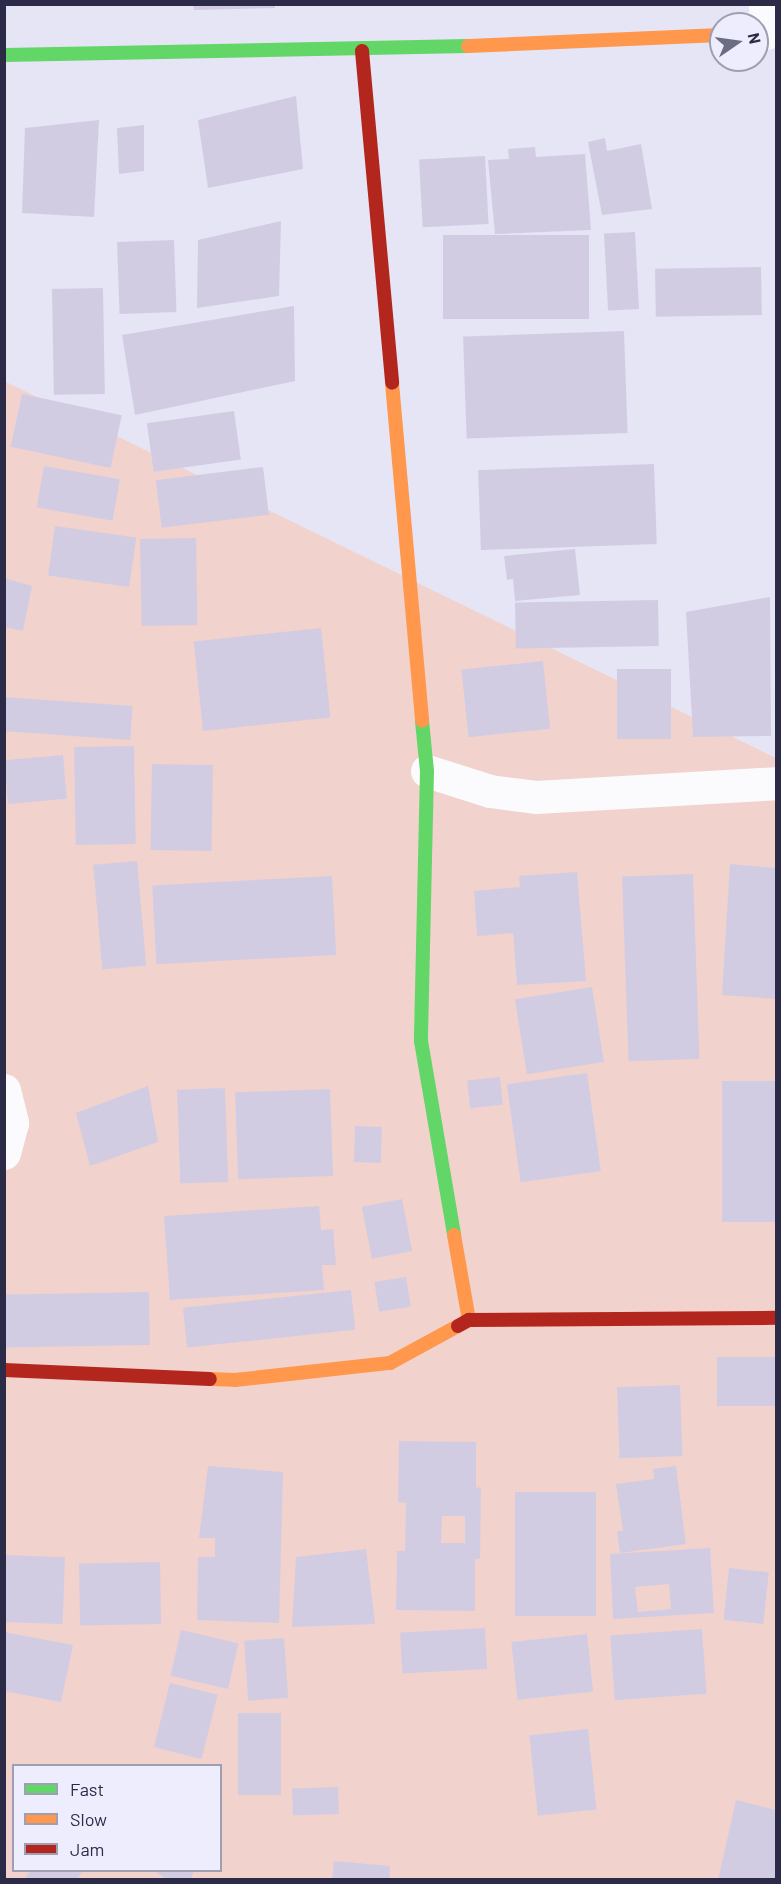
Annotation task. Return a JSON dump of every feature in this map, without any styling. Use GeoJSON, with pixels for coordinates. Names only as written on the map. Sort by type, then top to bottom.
{"type":"FeatureCollection","features":[{"type":"Feature","properties":{"kind":"street"},"geometry":{"type":"LineString","coordinates":[[4,55],[362,51],[709,36]]}},
{"type":"Feature","properties":{"kind":"street"},"geometry":{"type":"LineString","coordinates":[[362,51],[427,771],[421,1041],[469,1320]]}},
{"type":"Feature","properties":{"kind":"street"},"geometry":{"type":"LineString","coordinates":[[427,771],[490,792],[536,797],[777,783]]}},
{"type":"Feature","properties":{"kind":"street"},"geometry":{"type":"LineString","coordinates":[[4,1090],[12,1123],[4,1153]]}},
{"type":"Feature","properties":{"kind":"street"},"geometry":{"type":"LineString","coordinates":[[4,1370],[235,1380],[390,1363],[469,1320],[777,1318]]}},
{"type":"Feature","properties":{"kind":"shaded area"},"geometry":{"type":"Polygon","coordinates":[[[4,381],[776,758],[776,1879],[5,1879],[4,381]]]}},
{"type":"Feature","properties":{"kind":"building"},"geometry":{"type":"Polygon","coordinates":[[[193,4],[275,4],[275,8],[194,10],[193,4]]]}},
{"type":"Feature","properties":{"kind":"building"},"geometry":{"type":"Polygon","coordinates":[[[296,96],[303,169],[208,188],[198,120],[296,96]]]}},
{"type":"Feature","properties":{"kind":"building"},"geometry":{"type":"Polygon","coordinates":[[[99,120],[94,217],[22,213],[25,128],[99,120]]]}},
{"type":"Feature","properties":{"kind":"building"},"geometry":{"type":"Polygon","coordinates":[[[144,125],[144,171],[119,174],[117,128],[144,125]]]}},
{"type":"Feature","properties":{"kind":"building"},"geometry":{"type":"Polygon","coordinates":[[[605,138],[607,151],[641,144],[652,209],[602,215],[588,142],[605,138]]]}},
{"type":"Feature","properties":{"kind":"building"},"geometry":{"type":"Polygon","coordinates":[[[535,147],[536,157],[585,154],[591,230],[495,234],[488,160],[509,159],[508,149],[535,147]]]}},
{"type":"Feature","properties":{"kind":"building"},"geometry":{"type":"Polygon","coordinates":[[[485,156],[489,224],[423,227],[419,159],[485,156]]]}},
{"type":"Feature","properties":{"kind":"building"},"geometry":{"type":"Polygon","coordinates":[[[281,221],[279,296],[197,308],[198,240],[281,221]]]}},
{"type":"Feature","properties":{"kind":"building"},"geometry":{"type":"Polygon","coordinates":[[[635,232],[639,309],[608,311],[604,234],[635,232]]]}},
{"type":"Feature","properties":{"kind":"building"},"geometry":{"type":"Polygon","coordinates":[[[443,235],[589,235],[589,319],[443,319],[443,235]]]}},
{"type":"Feature","properties":{"kind":"building"},"geometry":{"type":"Polygon","coordinates":[[[174,240],[177,312],[120,314],[117,242],[174,240]]]}},
{"type":"Feature","properties":{"kind":"building"},"geometry":{"type":"Polygon","coordinates":[[[761,267],[762,315],[656,317],[655,269],[761,267]]]}},
{"type":"Feature","properties":{"kind":"building"},"geometry":{"type":"Polygon","coordinates":[[[103,288],[105,394],[54,395],[52,289],[103,288]]]}},
{"type":"Feature","properties":{"kind":"building"},"geometry":{"type":"Polygon","coordinates":[[[294,306],[295,381],[135,415],[122,335],[294,306]]]}},
{"type":"Feature","properties":{"kind":"building"},"geometry":{"type":"Polygon","coordinates":[[[624,331],[628,433],[467,439],[463,337],[624,331]]]}},
{"type":"Feature","properties":{"kind":"building"},"geometry":{"type":"Polygon","coordinates":[[[22,394],[122,415],[111,468],[11,447],[22,394]]]}},
{"type":"Feature","properties":{"kind":"building"},"geometry":{"type":"Polygon","coordinates":[[[234,411],[241,460],[154,472],[147,423],[234,411]]]}},
{"type":"Feature","properties":{"kind":"building"},"geometry":{"type":"Polygon","coordinates":[[[654,464],[657,544],[481,550],[478,470],[654,464]]]}},
{"type":"Feature","properties":{"kind":"building"},"geometry":{"type":"Polygon","coordinates":[[[44,466],[120,479],[113,521],[37,507],[44,466]]]}},
{"type":"Feature","properties":{"kind":"building"},"geometry":{"type":"Polygon","coordinates":[[[263,467],[269,515],[162,528],[156,480],[263,467]]]}},
{"type":"Feature","properties":{"kind":"building"},"geometry":{"type":"Polygon","coordinates":[[[55,526],[136,537],[129,587],[48,576],[55,526]]]}},
{"type":"Feature","properties":{"kind":"building"},"geometry":{"type":"Polygon","coordinates":[[[196,538],[198,625],[142,626],[140,539],[196,538]]]}},
{"type":"Feature","properties":{"kind":"building"},"geometry":{"type":"Polygon","coordinates":[[[575,549],[580,595],[515,601],[513,579],[507,580],[504,556],[575,549]]]}},
{"type":"Feature","properties":{"kind":"building"},"geometry":{"type":"Polygon","coordinates":[[[4,578],[32,586],[23,631],[4,627],[4,578]]]}},
{"type":"Feature","properties":{"kind":"building"},"geometry":{"type":"Polygon","coordinates":[[[770,597],[771,736],[693,737],[686,612],[770,597]]]}},
{"type":"Feature","properties":{"kind":"building"},"geometry":{"type":"Polygon","coordinates":[[[658,600],[659,646],[516,648],[515,602],[658,600]]]}},
{"type":"Feature","properties":{"kind":"building"},"geometry":{"type":"Polygon","coordinates":[[[321,628],[330,718],[203,731],[194,641],[321,628]]]}},
{"type":"Feature","properties":{"kind":"building"},"geometry":{"type":"Polygon","coordinates":[[[543,661],[550,729],[469,737],[461,670],[543,661]]]}},
{"type":"Feature","properties":{"kind":"building"},"geometry":{"type":"Polygon","coordinates":[[[617,669],[671,669],[671,739],[617,739],[617,669]]]}},
{"type":"Feature","properties":{"kind":"building"},"geometry":{"type":"Polygon","coordinates":[[[4,697],[133,706],[130,740],[4,731],[4,697]]]}},
{"type":"Feature","properties":{"kind":"building"},"geometry":{"type":"Polygon","coordinates":[[[134,746],[136,844],[76,845],[74,747],[134,746]]]}},
{"type":"Feature","properties":{"kind":"building"},"geometry":{"type":"Polygon","coordinates":[[[63,755],[67,799],[8,804],[4,760],[63,755]]]}},
{"type":"Feature","properties":{"kind":"building"},"geometry":{"type":"Polygon","coordinates":[[[152,764],[213,765],[211,851],[150,850],[152,764]]]}},
{"type":"Feature","properties":{"kind":"building"},"geometry":{"type":"Polygon","coordinates":[[[137,861],[146,966],[102,969],[93,865],[137,861]]]}},
{"type":"Feature","properties":{"kind":"building"},"geometry":{"type":"Polygon","coordinates":[[[730,864],[776,868],[776,999],[722,995],[730,864]]]}},
{"type":"Feature","properties":{"kind":"building"},"geometry":{"type":"Polygon","coordinates":[[[577,872],[586,981],[517,985],[513,933],[477,936],[474,891],[520,887],[519,876],[577,872]]]}},
{"type":"Feature","properties":{"kind":"building"},"geometry":{"type":"Polygon","coordinates":[[[693,874],[699,1059],[628,1061],[622,876],[693,874]]]}},
{"type":"Feature","properties":{"kind":"building"},"geometry":{"type":"Polygon","coordinates":[[[332,876],[336,955],[156,964],[152,885],[332,876]]]}},
{"type":"Feature","properties":{"kind":"building"},"geometry":{"type":"Polygon","coordinates":[[[592,987],[604,1062],[527,1074],[515,999],[592,987]]]}},
{"type":"Feature","properties":{"kind":"building"},"geometry":{"type":"Polygon","coordinates":[[[587,1073],[601,1171],[521,1182],[507,1084],[587,1073]]]}},
{"type":"Feature","properties":{"kind":"building"},"geometry":{"type":"Polygon","coordinates":[[[500,1077],[503,1105],[470,1108],[467,1080],[500,1077]]]}},
{"type":"Feature","properties":{"kind":"building"},"geometry":{"type":"Polygon","coordinates":[[[722,1081],[776,1081],[776,1222],[722,1222],[722,1081]]]}},
{"type":"Feature","properties":{"kind":"building"},"geometry":{"type":"Polygon","coordinates":[[[148,1086],[158,1142],[90,1166],[76,1113],[148,1086]]]}},
{"type":"Feature","properties":{"kind":"building"},"geometry":{"type":"Polygon","coordinates":[[[225,1088],[228,1182],[180,1184],[177,1090],[225,1088]]]}},
{"type":"Feature","properties":{"kind":"building"},"geometry":{"type":"Polygon","coordinates":[[[330,1089],[333,1176],[238,1179],[235,1092],[330,1089]]]}},
{"type":"Feature","properties":{"kind":"building"},"geometry":{"type":"Polygon","coordinates":[[[355,1126],[382,1127],[381,1163],[354,1162],[355,1126]]]}},
{"type":"Feature","properties":{"kind":"building"},"geometry":{"type":"Polygon","coordinates":[[[402,1199],[412,1251],[372,1259],[362,1207],[402,1199]]]}},
{"type":"Feature","properties":{"kind":"building"},"geometry":{"type":"Polygon","coordinates":[[[319,1206],[321,1230],[333,1229],[336,1265],[322,1265],[324,1290],[170,1300],[164,1216],[319,1206]]]}},
{"type":"Feature","properties":{"kind":"building"},"geometry":{"type":"Polygon","coordinates":[[[406,1277],[411,1307],[379,1312],[374,1282],[406,1277]]]}},
{"type":"Feature","properties":{"kind":"building"},"geometry":{"type":"Polygon","coordinates":[[[351,1290],[355,1330],[187,1347],[183,1308],[351,1290]]]}},
{"type":"Feature","properties":{"kind":"building"},"geometry":{"type":"Polygon","coordinates":[[[149,1292],[150,1345],[5,1348],[4,1295],[149,1292]]]}},
{"type":"Feature","properties":{"kind":"building"},"geometry":{"type":"Polygon","coordinates":[[[717,1357],[776,1357],[776,1406],[717,1406],[717,1357]]]}},
{"type":"Feature","properties":{"kind":"building"},"geometry":{"type":"Polygon","coordinates":[[[680,1385],[682,1456],[620,1458],[617,1387],[680,1385]]]}},
{"type":"Feature","properties":{"kind":"building"},"geometry":{"type":"Polygon","coordinates":[[[399,1441],[476,1442],[476,1488],[481,1487],[480,1559],[475,1559],[475,1611],[396,1610],[397,1551],[405,1551],[406,1503],[398,1502],[399,1441]],[[442,1516],[441,1543],[465,1543],[465,1516],[442,1516]]]}},
{"type":"Feature","properties":{"kind":"building"},"geometry":{"type":"Polygon","coordinates":[[[208,1466],[283,1472],[279,1623],[197,1620],[198,1557],[215,1557],[215,1538],[199,1538],[208,1466]]]}},
{"type":"Feature","properties":{"kind":"building"},"geometry":{"type":"Polygon","coordinates":[[[676,1466],[686,1544],[620,1553],[617,1531],[623,1531],[616,1484],[654,1479],[653,1469],[676,1466]]]}},
{"type":"Feature","properties":{"kind":"building"},"geometry":{"type":"Polygon","coordinates":[[[515,1492],[596,1492],[596,1616],[515,1616],[515,1492]]]}},
{"type":"Feature","properties":{"kind":"building"},"geometry":{"type":"Polygon","coordinates":[[[710,1548],[714,1613],[613,1619],[610,1554],[710,1548]],[[669,1584],[635,1587],[638,1612],[671,1609],[669,1584]]]}},
{"type":"Feature","properties":{"kind":"building"},"geometry":{"type":"Polygon","coordinates":[[[366,1549],[375,1624],[292,1627],[296,1557],[366,1549]]]}},
{"type":"Feature","properties":{"kind":"building"},"geometry":{"type":"Polygon","coordinates":[[[4,1555],[65,1557],[63,1624],[4,1622],[4,1555]]]}},
{"type":"Feature","properties":{"kind":"building"},"geometry":{"type":"Polygon","coordinates":[[[160,1562],[161,1624],[80,1625],[79,1563],[160,1562]]]}},
{"type":"Feature","properties":{"kind":"building"},"geometry":{"type":"Polygon","coordinates":[[[729,1568],[769,1572],[763,1624],[724,1620],[729,1568]]]}},
{"type":"Feature","properties":{"kind":"building"},"geometry":{"type":"Polygon","coordinates":[[[485,1628],[487,1669],[402,1673],[400,1632],[485,1628]]]}},
{"type":"Feature","properties":{"kind":"building"},"geometry":{"type":"Polygon","coordinates":[[[702,1629],[707,1694],[615,1700],[610,1635],[702,1629]]]}},
{"type":"Feature","properties":{"kind":"building"},"geometry":{"type":"Polygon","coordinates":[[[181,1630],[238,1643],[228,1689],[170,1676],[181,1630]]]}},
{"type":"Feature","properties":{"kind":"building"},"geometry":{"type":"Polygon","coordinates":[[[4,1632],[73,1645],[61,1702],[4,1691],[4,1632]]]}},
{"type":"Feature","properties":{"kind":"building"},"geometry":{"type":"Polygon","coordinates":[[[587,1634],[593,1692],[517,1700],[511,1642],[587,1634]]]}},
{"type":"Feature","properties":{"kind":"building"},"geometry":{"type":"Polygon","coordinates":[[[284,1638],[288,1698],[248,1701],[244,1641],[284,1638]]]}},
{"type":"Feature","properties":{"kind":"building"},"geometry":{"type":"Polygon","coordinates":[[[170,1683],[218,1695],[202,1759],[154,1747],[170,1683]]]}},
{"type":"Feature","properties":{"kind":"building"},"geometry":{"type":"Polygon","coordinates":[[[238,1713],[281,1713],[281,1795],[238,1795],[238,1713]]]}},
{"type":"Feature","properties":{"kind":"building"},"geometry":{"type":"Polygon","coordinates":[[[588,1729],[596,1810],[538,1816],[529,1735],[588,1729]]]}},
{"type":"Feature","properties":{"kind":"building"},"geometry":{"type":"Polygon","coordinates":[[[338,1787],[339,1814],[293,1816],[292,1789],[338,1787]]]}},
{"type":"Feature","properties":{"kind":"building"},"geometry":{"type":"Polygon","coordinates":[[[736,1800],[776,1810],[776,1880],[718,1880],[736,1800]]]}},
{"type":"Feature","properties":{"kind":"building"},"geometry":{"type":"Polygon","coordinates":[[[334,1861],[390,1866],[389,1880],[332,1880],[334,1861]]]}},
{"type":"Feature","properties":{"kind":"building"},"geometry":{"type":"Polygon","coordinates":[[[30,1872],[82,1872],[77,1880],[30,1880],[26,1877],[30,1872]]]}},
{"type":"Feature","properties":{"kind":"building"},"geometry":{"type":"Polygon","coordinates":[[[156,1872],[194,1872],[190,1880],[168,1880],[156,1872]]]}},
{"type":"Feature","properties":{"kind":"traffic: fast"},"geometry":{"type":"LineString","coordinates":[[4,55],[468,46]]}},
{"type":"Feature","properties":{"kind":"traffic: fast"},"geometry":{"type":"LineString","coordinates":[[422,721],[427,771],[421,1041],[454,1235]]}},
{"type":"Feature","properties":{"kind":"traffic: slow"},"geometry":{"type":"LineString","coordinates":[[468,46],[709,36]]}},
{"type":"Feature","properties":{"kind":"traffic: slow"},"geometry":{"type":"LineString","coordinates":[[392,383],[422,721]]}},
{"type":"Feature","properties":{"kind":"traffic: slow"},"geometry":{"type":"LineString","coordinates":[[454,1235],[469,1320]]}},
{"type":"Feature","properties":{"kind":"traffic: slow"},"geometry":{"type":"LineString","coordinates":[[210,1379],[235,1380],[390,1363],[458,1326]]}},
{"type":"Feature","properties":{"kind":"traffic: jam"},"geometry":{"type":"LineString","coordinates":[[362,51],[392,383]]}},
{"type":"Feature","properties":{"kind":"traffic: jam"},"geometry":{"type":"LineString","coordinates":[[458,1326],[469,1320],[776,1318]]}},
{"type":"Feature","properties":{"kind":"traffic: jam"},"geometry":{"type":"LineString","coordinates":[[4,1370],[210,1379]]}}]}
